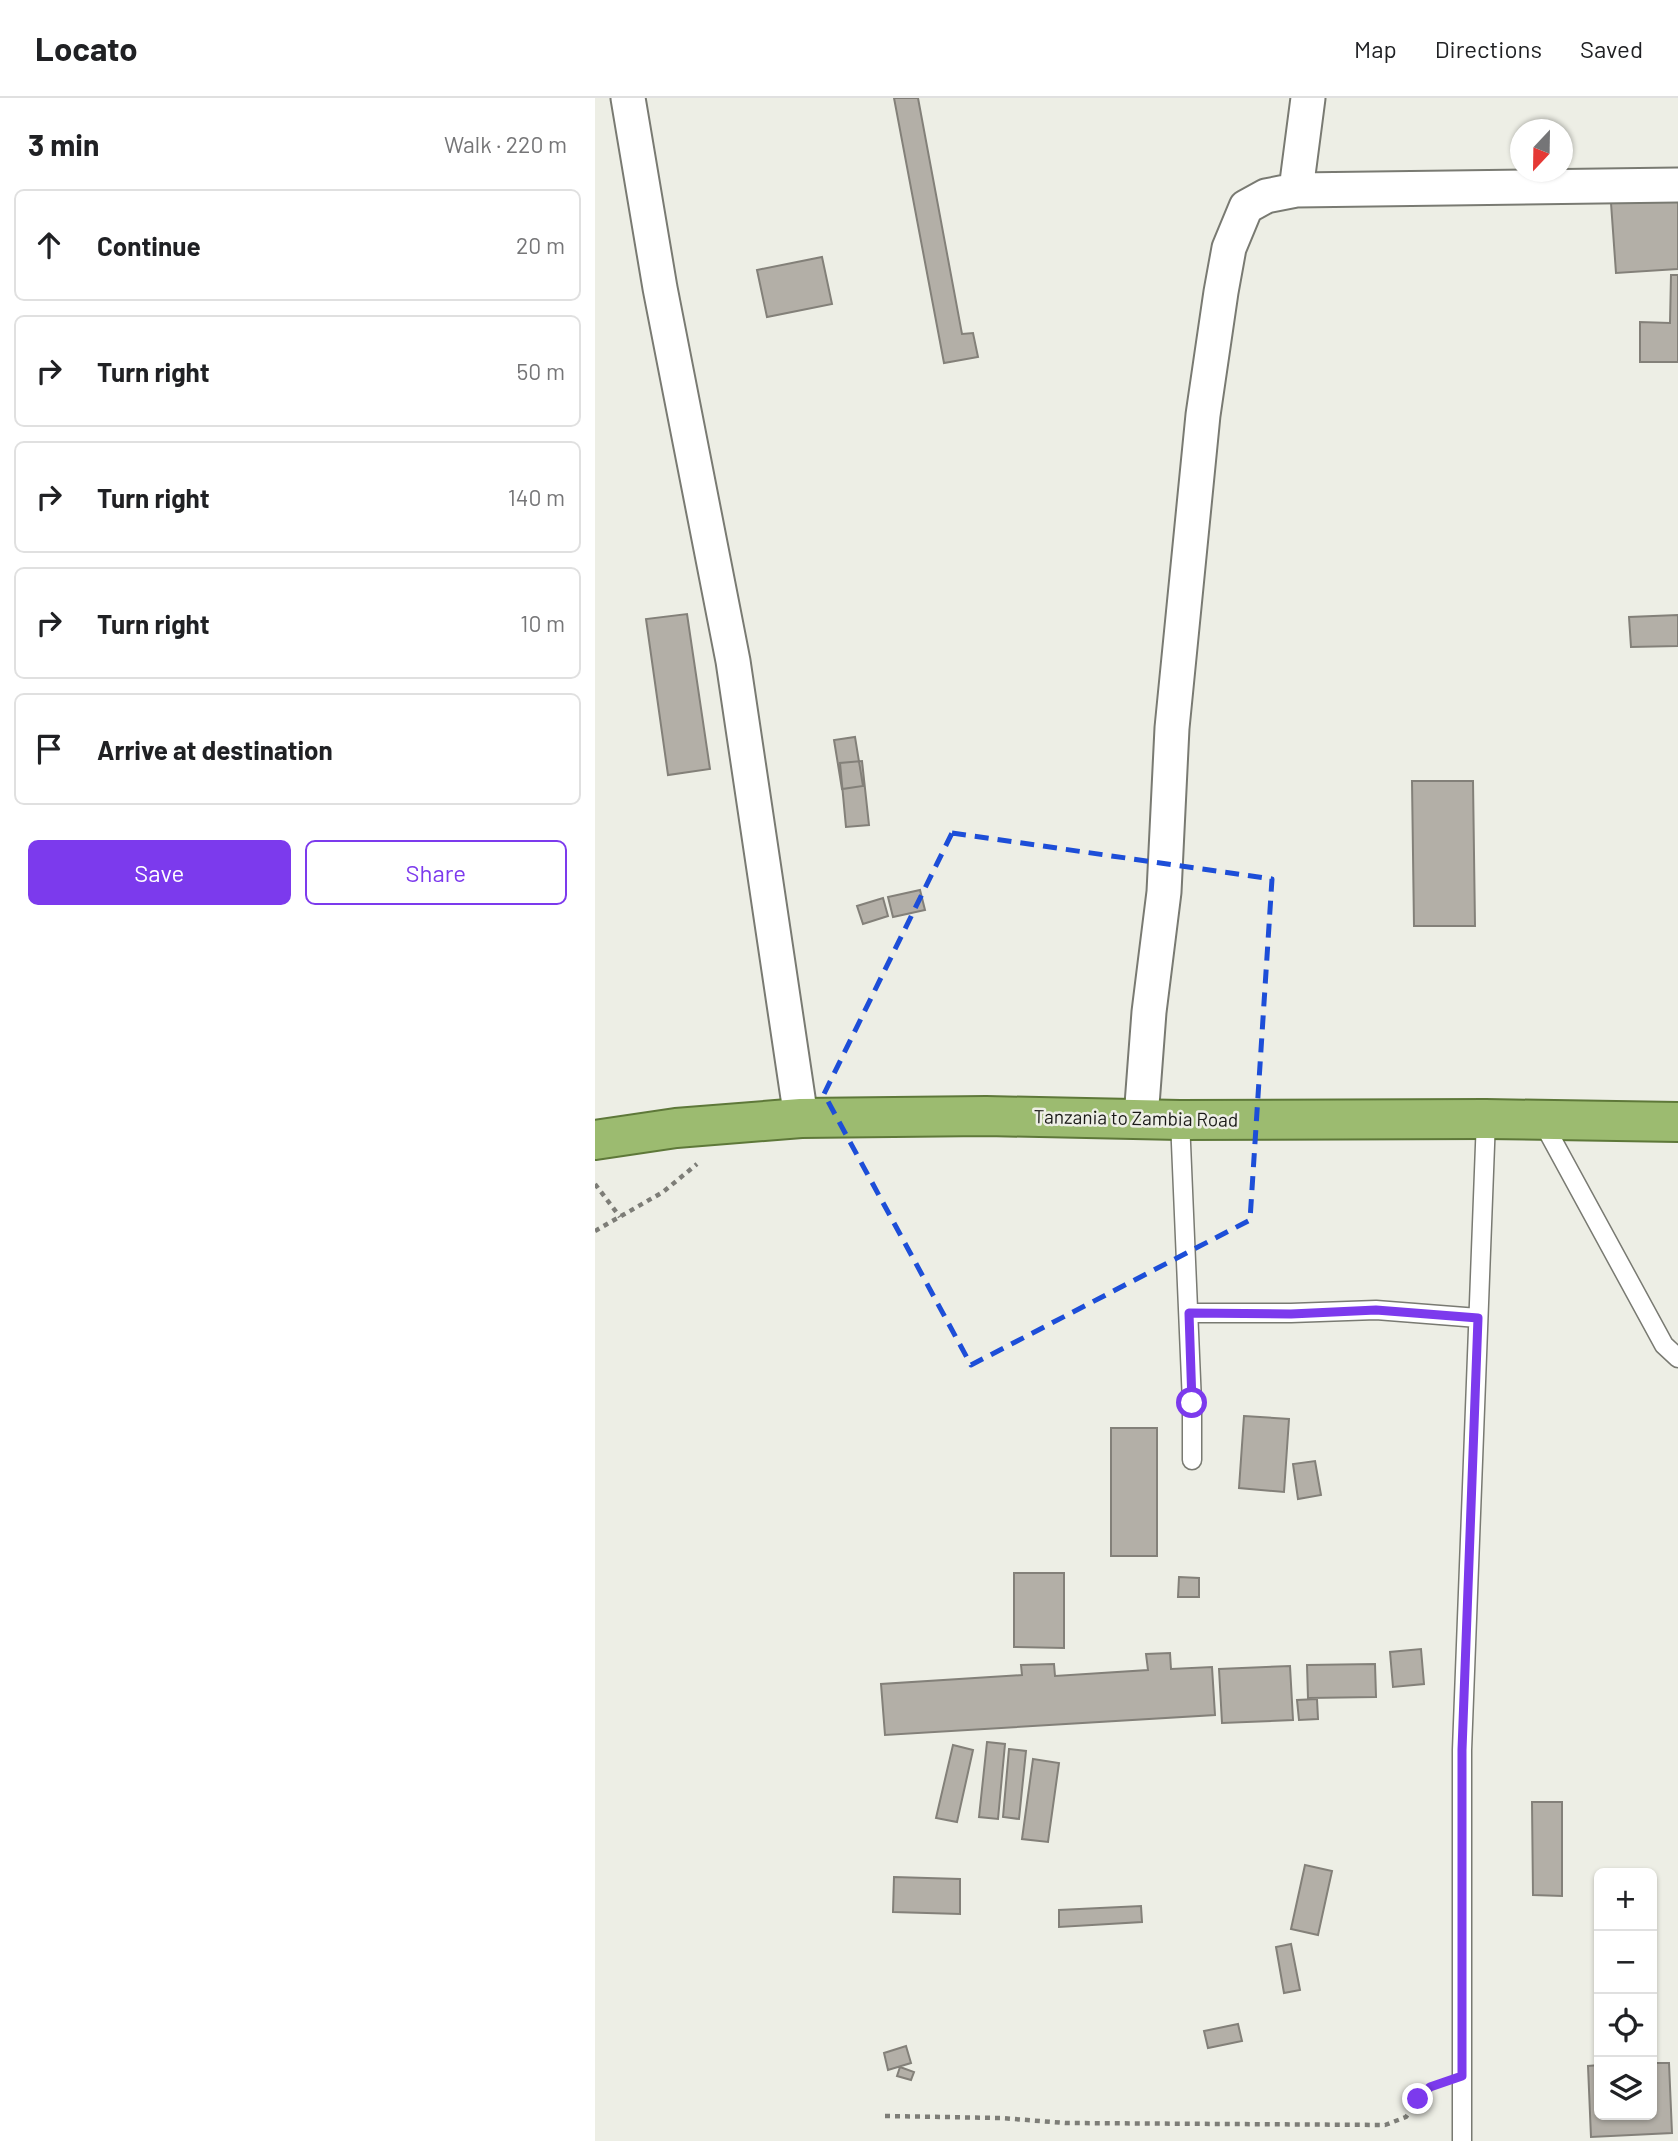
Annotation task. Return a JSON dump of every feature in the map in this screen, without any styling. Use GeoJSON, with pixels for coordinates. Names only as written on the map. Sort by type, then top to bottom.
{"type":"FeatureCollection","features":[{"type":"Feature","properties":{"kind":"highway","name":"Tanzania to Zambia Road"},"geometry":{"type":"LineString","coordinates":[[595,1140],[676,1128],[801,1118],[986,1116],[1180,1120],[1486,1119],[1678,1122]]}},
{"type":"Feature","properties":{"kind":"street"},"geometry":{"type":"LineString","coordinates":[[628,98],[660,288],[733,661],[801,1118]]}},
{"type":"Feature","properties":{"kind":"street"},"geometry":{"type":"LineString","coordinates":[[1296,190],[1308,98]]}},
{"type":"Feature","properties":{"kind":"street"},"geometry":{"type":"LineString","coordinates":[[1141,1118],[1149,1012],[1164,892],[1174,715],[1203,415],[1229,248],[1246,207],[1266,196],[1296,190],[1678,185]]}},
{"type":"Feature","properties":{"kind":"lane"},"geometry":{"type":"LineString","coordinates":[[1461,2141],[1462,1750],[1486,1119]]}},
{"type":"Feature","properties":{"kind":"lane"},"geometry":{"type":"LineString","coordinates":[[1180,1120],[1189,1313],[1192,1460]]}},
{"type":"Feature","properties":{"kind":"lane"},"geometry":{"type":"LineString","coordinates":[[1542,1121],[1664,1345],[1678,1358]]}},
{"type":"Feature","properties":{"kind":"lane"},"geometry":{"type":"LineString","coordinates":[[1189,1313],[1291,1314],[1376,1310],[1478,1318]]}},
{"type":"Feature","properties":{"kind":"path"},"geometry":{"type":"LineString","coordinates":[[595,1231],[663,1192],[692,1169],[731,1124]]}},
{"type":"Feature","properties":{"kind":"path"},"geometry":{"type":"LineString","coordinates":[[595,1184],[620,1217]]}},
{"type":"Feature","properties":{"kind":"path"},"geometry":{"type":"LineString","coordinates":[[885,2116],[1001,2118],[1065,2123],[1385,2125],[1406,2117],[1430,2087],[1462,2076]]}},
{"type":"Feature","properties":{"kind":"highlighted area"},"geometry":{"type":"Polygon","coordinates":[[[952,833],[1272,879],[1250,1220],[971,1365],[824,1094],[952,833]]]}},
{"type":"Feature","properties":{"kind":"building"},"geometry":{"type":"Polygon","coordinates":[[[894,98],[918,98],[962,334],[973,333],[978,357],[944,363],[894,98]]]}},
{"type":"Feature","properties":{"kind":"building"},"geometry":{"type":"Polygon","coordinates":[[[1678,199],[1678,269],[1616,273],[1611,203],[1678,199]]]}},
{"type":"Feature","properties":{"kind":"building"},"geometry":{"type":"Polygon","coordinates":[[[822,257],[832,304],[767,317],[757,270],[822,257]]]}},
{"type":"Feature","properties":{"kind":"building"},"geometry":{"type":"Polygon","coordinates":[[[1671,275],[1678,275],[1678,362],[1640,362],[1640,322],[1670,323],[1671,275]]]}},
{"type":"Feature","properties":{"kind":"building"},"geometry":{"type":"Polygon","coordinates":[[[687,614],[710,769],[668,775],[646,619],[687,614]]]}},
{"type":"Feature","properties":{"kind":"building"},"geometry":{"type":"Polygon","coordinates":[[[1678,615],[1678,646],[1631,647],[1629,617],[1678,615]]]}},
{"type":"Feature","properties":{"kind":"building"},"geometry":{"type":"Polygon","coordinates":[[[855,737],[863,786],[842,789],[834,740],[855,737]]]}},
{"type":"Feature","properties":{"kind":"building"},"geometry":{"type":"Polygon","coordinates":[[[862,761],[869,825],[846,827],[840,763],[862,761]]]}},
{"type":"Feature","properties":{"kind":"building"},"geometry":{"type":"Polygon","coordinates":[[[1412,781],[1473,781],[1475,926],[1414,926],[1412,781]]]}},
{"type":"Feature","properties":{"kind":"building"},"geometry":{"type":"Polygon","coordinates":[[[920,890],[925,910],[893,917],[888,897],[920,890]]]}},
{"type":"Feature","properties":{"kind":"building"},"geometry":{"type":"Polygon","coordinates":[[[883,898],[888,916],[863,924],[857,906],[883,898]]]}},
{"type":"Feature","properties":{"kind":"building"},"geometry":{"type":"Polygon","coordinates":[[[1244,1416],[1289,1419],[1284,1492],[1239,1488],[1244,1416]]]}},
{"type":"Feature","properties":{"kind":"building"},"geometry":{"type":"Polygon","coordinates":[[[1111,1428],[1157,1428],[1157,1556],[1111,1556],[1111,1428]]]}},
{"type":"Feature","properties":{"kind":"building"},"geometry":{"type":"Polygon","coordinates":[[[1315,1461],[1321,1495],[1298,1499],[1293,1464],[1315,1461]]]}},
{"type":"Feature","properties":{"kind":"building"},"geometry":{"type":"Polygon","coordinates":[[[1014,1573],[1064,1573],[1064,1648],[1014,1647],[1014,1573]]]}},
{"type":"Feature","properties":{"kind":"building"},"geometry":{"type":"Polygon","coordinates":[[[1179,1577],[1199,1578],[1199,1597],[1178,1597],[1179,1577]]]}},
{"type":"Feature","properties":{"kind":"building"},"geometry":{"type":"Polygon","coordinates":[[[1421,1649],[1424,1684],[1393,1687],[1390,1652],[1421,1649]]]}},
{"type":"Feature","properties":{"kind":"building"},"geometry":{"type":"Polygon","coordinates":[[[1170,1653],[1171,1669],[1212,1667],[1215,1715],[885,1735],[881,1684],[1022,1675],[1021,1665],[1054,1664],[1055,1676],[1148,1670],[1146,1654],[1170,1653]]]}},
{"type":"Feature","properties":{"kind":"building"},"geometry":{"type":"Polygon","coordinates":[[[1375,1664],[1376,1697],[1308,1698],[1307,1665],[1375,1664]]]}},
{"type":"Feature","properties":{"kind":"building"},"geometry":{"type":"Polygon","coordinates":[[[1290,1666],[1293,1720],[1222,1723],[1219,1669],[1290,1666]]]}},
{"type":"Feature","properties":{"kind":"building"},"geometry":{"type":"Polygon","coordinates":[[[1317,1699],[1318,1719],[1299,1720],[1297,1700],[1317,1699]]]}},
{"type":"Feature","properties":{"kind":"building"},"geometry":{"type":"Polygon","coordinates":[[[987,1742],[1005,1744],[998,1819],[979,1817],[987,1742]]]}},
{"type":"Feature","properties":{"kind":"building"},"geometry":{"type":"Polygon","coordinates":[[[953,1745],[973,1750],[957,1822],[936,1818],[953,1745]]]}},
{"type":"Feature","properties":{"kind":"building"},"geometry":{"type":"Polygon","coordinates":[[[1009,1749],[1026,1751],[1019,1819],[1003,1817],[1009,1749]]]}},
{"type":"Feature","properties":{"kind":"building"},"geometry":{"type":"Polygon","coordinates":[[[1033,1759],[1059,1763],[1048,1842],[1022,1839],[1033,1759]]]}},
{"type":"Feature","properties":{"kind":"building"},"geometry":{"type":"Polygon","coordinates":[[[1532,1802],[1562,1802],[1562,1896],[1533,1895],[1532,1802]]]}},
{"type":"Feature","properties":{"kind":"building"},"geometry":{"type":"Polygon","coordinates":[[[1305,1865],[1332,1871],[1318,1935],[1291,1929],[1305,1865]]]}},
{"type":"Feature","properties":{"kind":"building"},"geometry":{"type":"Polygon","coordinates":[[[894,1877],[960,1879],[960,1914],[893,1912],[894,1877]]]}},
{"type":"Feature","properties":{"kind":"building"},"geometry":{"type":"Polygon","coordinates":[[[1141,1906],[1142,1922],[1059,1927],[1059,1910],[1141,1906]]]}},
{"type":"Feature","properties":{"kind":"building"},"geometry":{"type":"Polygon","coordinates":[[[1291,1944],[1300,1990],[1284,1993],[1276,1947],[1291,1944]]]}},
{"type":"Feature","properties":{"kind":"building"},"geometry":{"type":"Polygon","coordinates":[[[1238,2024],[1242,2041],[1208,2048],[1204,2031],[1238,2024]]]}},
{"type":"Feature","properties":{"kind":"building"},"geometry":{"type":"Polygon","coordinates":[[[906,2046],[911,2063],[888,2070],[884,2053],[906,2046]]]}},
{"type":"Feature","properties":{"kind":"building"},"geometry":{"type":"Polygon","coordinates":[[[1657,2063],[1669,2063],[1672,2133],[1591,2137],[1588,2066],[1594,2065],[1594,2120],[1657,2120],[1657,2063]]]}},
{"type":"Feature","properties":{"kind":"building"},"geometry":{"type":"Polygon","coordinates":[[[900,2067],[914,2072],[911,2080],[897,2076],[900,2067]]]}},
{"type":"Feature","properties":{"kind":"route"},"geometry":{"type":"LineString","coordinates":[[1192,1403],[1189,1313],[1228,1311],[1291,1314],[1376,1310],[1478,1318],[1462,1750],[1462,2076],[1430,2087],[1418,2099]]}}]}
